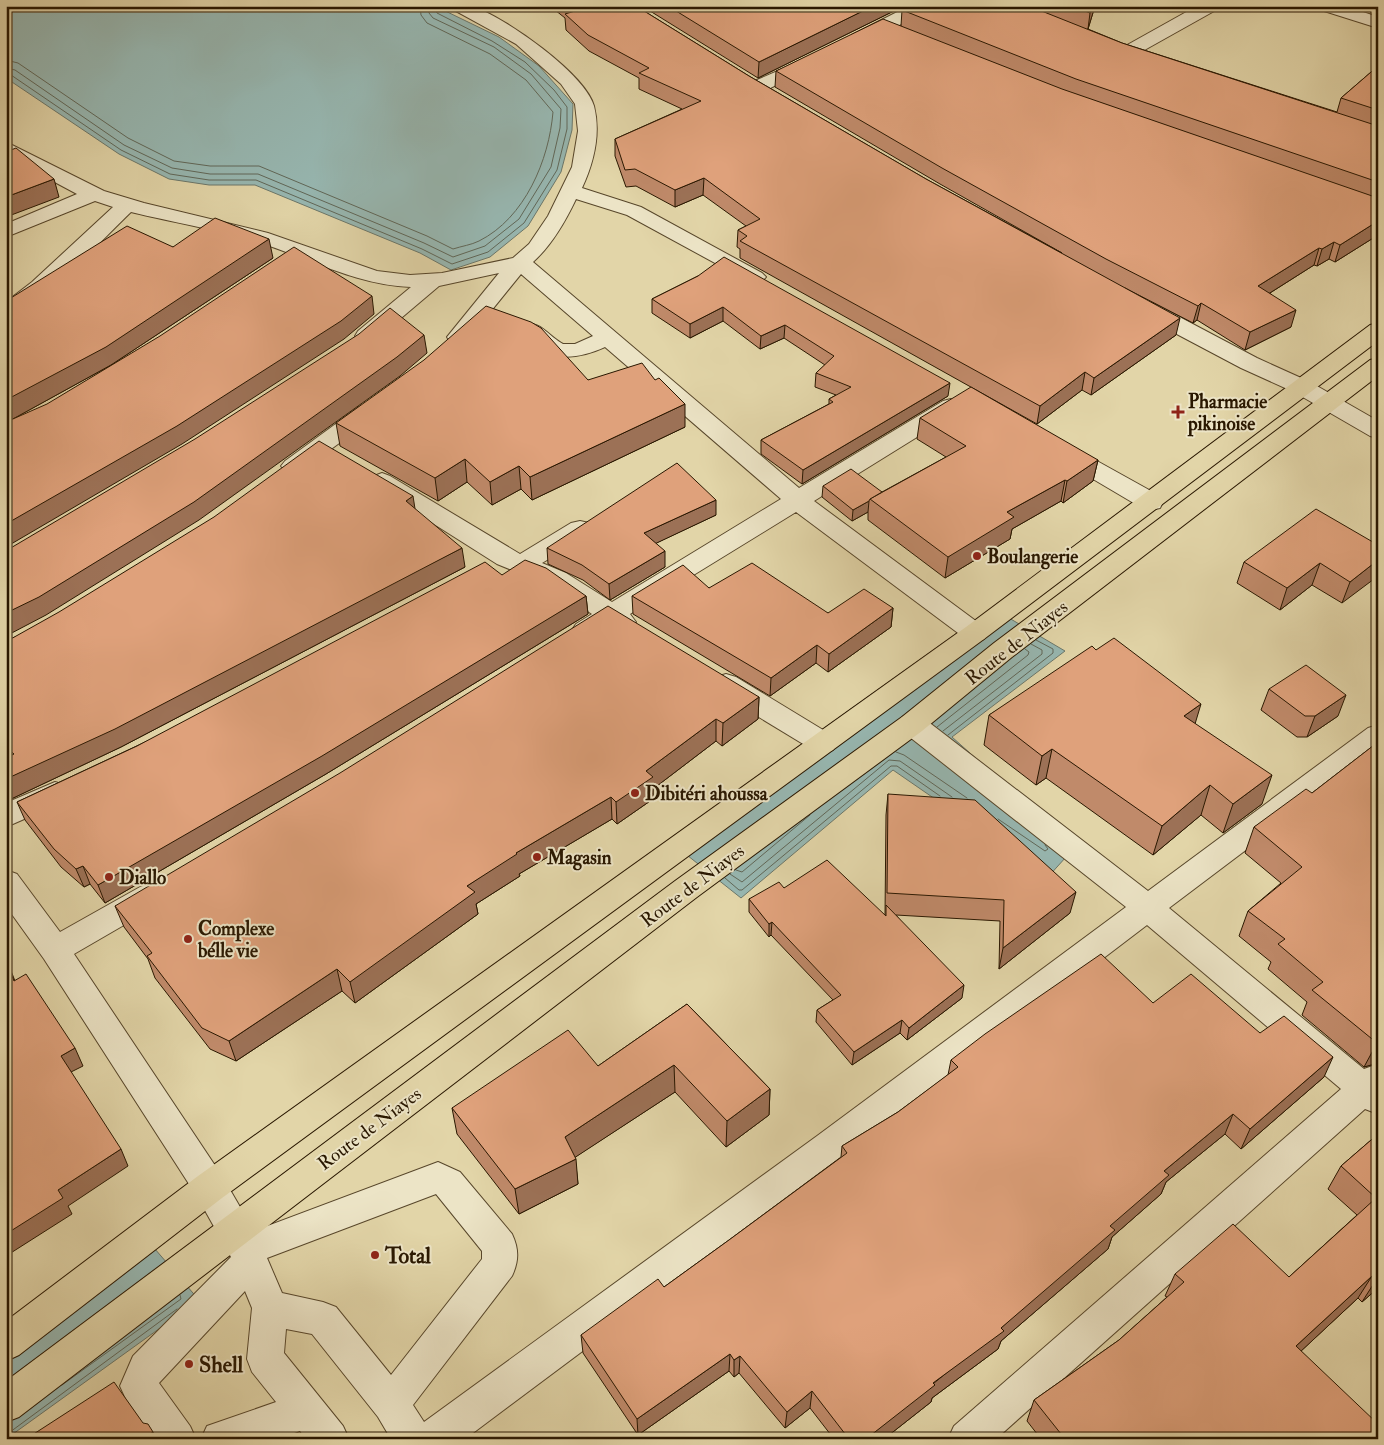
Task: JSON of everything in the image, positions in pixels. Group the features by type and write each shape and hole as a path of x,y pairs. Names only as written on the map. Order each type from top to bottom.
{"main road":[{"name":"Route de Niayes","path":"6,1343 210,1187 975,632 1151,502 1378,330"},
{"name":"Route de Niayes","path":"6,1404 244,1246 678,895 912,724 1003,650 1378,365"}],"street":[{"path":"469,10 498,6"},
{"path":"757,87 923,6"},
{"path":"1327,6 1378,23"},
{"path":"1126,53 1202,8"},
{"path":"444,353 483,309 520,262 536,248 558,216 572,191 582,167 588,132 584,104 568,80 522,40 469,10"},
{"path":"883,27 906,37"},
{"path":"1108,46 1145,59"},
{"path":"6,148 63,180 94,194 191,222 262,237 358,274 394,280 432,281 520,262"},
{"path":"572,191 634,211 771,286"},
{"path":"6,231 94,194"},
{"path":"6,313 40,287 127,205"},
{"path":"277,267 300,252"},
{"path":"520,262 797,500 975,632"},
{"path":"345,351 432,281"},
{"path":"1128,299 1249,363 1302,387 1378,431"},
{"path":"513,316 555,349 571,350 587,347 609,337"},
{"path":"561,645 968,396 951,386"},
{"path":"277,478 385,400"},
{"path":"1043,439 1151,502"},
{"path":"320,446 341,458"},
{"path":"364,471 514,561 557,579 573,588 609,614 643,634"},
{"path":"481,571 514,561 592,522"},
{"path":"710,674 823,743"},
{"path":"912,724 1148,908 1373,1089 967,1439"},
{"path":"433,1439 829,1147 1378,735"},
{"path":"6,816 73,784"},
{"path":"6,882 55,950 210,1187 244,1246 270,1308 266,1359 330,1439"},
{"path":"55,950 170,884"},
{"path":"177,1439 139,1386 146,1369 244,1246 438,1177 448,1183 500,1246 500,1264 391,1404"},
{"path":"270,1308 323,1319 391,1404 413,1439"},
{"path":"220,1439 307,1410"}],"water":[{"path":"6,6 435,6 499,37 539,66 573,104 572,130 561,172 528,226 490,257 451,270 420,253 255,185 209,185 169,179 119,154 6,78"},
{"path":"992,608 1065,651 952,737 1075,847 1048,877 893,770 741,898 668,840"},
{"path":"142,1234 199,1300 6,1439 6,1334"}],"building":[{"path":"569,6 636,6 749,76 926,179 1180,318 1094,378 1085,372 1040,406 740,241 747,236 738,230 760,219 704,178 675,190 635,169 625,170 615,139 701,101 639,73 649,68 588,35 565,14 575,11"},
{"path":"668,6 873,6 759,62"},
{"path":"910,6 1029,6 1122,43 1378,126 1378,182 1076,79 902,10"},
{"path":"1072,6 1092,6 1090,13"},
{"path":"883,19 1062,89 1378,198 1378,221 1340,245 1334,242 1322,249 1319,248 1258,286 1296,310 1250,332 1201,303 1198,306 1106,259 942,168 776,71"},
{"path":"1378,66 1378,110 1341,98"},
{"path":"16,148 54,179 6,197 6,152"},
{"path":"215,218 269,239 106,347 6,400 6,301 127,226 173,247"},
{"path":"294,247 372,296 341,321 177,426 6,524 6,422 47,404 160,336"},
{"path":"724,257 950,383 803,470 761,440 833,402 829,399 851,387 816,373 834,356 785,325 761,336 723,307 690,324 652,299 698,276"},
{"path":"486,306 531,322 541,328 588,380 642,363 655,380 659,378 685,404 530,477 519,466 490,482 465,459 435,478 336,423 424,360"},
{"path":"390,308 424,335 397,357 194,502 39,597 6,613 6,549 9,549 195,439 359,334"},
{"path":"971,387 1098,460 1067,481 1065,480 1007,512 1014,517 948,557 870,499 966,446 920,418"},
{"path":"319,441 413,496 406,501 462,548 115,729 6,779 6,758 14,754 6,747 6,640 59,612 214,517"},
{"path":"677,463 716,500 644,533 665,551 609,584 582,565 547,548"},
{"path":"851,469 882,492 853,510 823,486"},
{"path":"1316,509 1378,545 1378,560 1350,582 1320,563 1287,588 1244,562"},
{"path":"525,560 546,568 586,596 322,756 98,885 83,866 76,869 54,849 17,802 137,746 485,562 502,575"},
{"path":"752,563 828,613 864,589 893,608 829,654 817,645 771,678 632,596 683,565 709,588"},
{"path":"608,606 759,697 723,723 716,719 646,771 653,777 616,802 611,797 516,853 467,886 475,892 350,982 337,969 229,1041 202,1028 147,956 152,953 115,906 340,773"},
{"path":"1114,638 1201,704 1184,716 1272,775 1233,804 1210,785 1162,826 1052,749 1042,756 989,715 1092,646 1096,650"},
{"path":"1306,665 1346,695 1315,716 1305,716 1269,689"},
{"path":"1378,742 1377,1043 1312,990 1323,982 1278,944 1285,939 1248,911 1302,867 1254,827 1306,789 1312,793"},
{"path":"888,794 975,800 1076,892 1003,948 1004,900 887,893"},
{"path":"827,860 886,916 886,905 964,985 909,1028 902,1020 854,1052 817,1010 841,995 772,922 769,924 749,899 779,882 784,888"},
{"path":"1101,954 1153,1003 1191,974 1260,1033 1284,1016 1333,1057 1250,1129 1233,1114 1164,1171 1169,1175 1110,1226 1115,1230 1001,1328 1004,1331 933,1383 935,1385 866,1439 849,1439 812,1391 787,1412 740,1356 734,1360 730,1354 637,1419 581,1335 658,1279 664,1287 729,1240 847,1153 842,1146 898,1112 958,1067 951,1060 985,1034"},
{"path":"6,962 14,981 26,974 75,1048 61,1056 121,1149 58,1190 63,1198 6,1234"},
{"path":"687,1004 770,1089 727,1121 674,1065 565,1137 576,1159 515,1189 452,1108 568,1030 598,1066"},
{"path":"1378,1134 1378,1278 1376,1280 1372,1276 1296,1346 1378,1424 1378,1439 1065,1439 1034,1400 1119,1340 1184,1282 1175,1274 1233,1224 1289,1277 1376,1198 1341,1166"},
{"path":"114,1382 143,1423 148,1424 153,1432 143,1439 26,1439"}],"place":[{"name":"Pharmacie pikinoise","path":"1178,412"},
{"name":"Boulangerie","path":"977,556"},
{"name":"Dibitéri ahoussa","path":"635,793"},
{"name":"Magasin","path":"537,857"},
{"name":"Diallo","path":"109,877"},
{"name":"Complexe bélle vie","path":"188,939"},
{"name":"Total","path":"375,1255"},
{"name":"Shell","path":"189,1364"}]}
